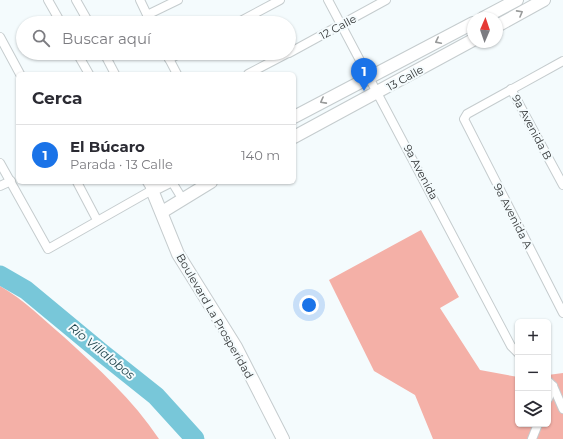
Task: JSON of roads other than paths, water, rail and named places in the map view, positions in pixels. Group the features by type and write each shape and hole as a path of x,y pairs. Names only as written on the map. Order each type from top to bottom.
{"main road":[{"path":"494,12 517,0"},
{"path":"503,23 544,0"},
{"name":"13 Calle","path":"296,116 467,26"},
{"name":"13 Calle","path":"296,136 378,93 467,43"},
{"path":"162,212 208,184"},
{"name":"Boulevard La Prosperidad","path":"150,186 178,254 236,347 283,439"}],"street":[{"path":"48,0 57,16"},
{"path":"76,0 85,16"},
{"path":"140,0 147,15 178,0"},
{"path":"250,16 280,0"},
{"name":"9a Avenida","path":"328,0 511,346 515,350"},
{"name":"12 Calle","path":"296,49 386,0"},
{"path":"0,37 19,72"},
{"path":"81,60 88,72"},
{"path":"108,60 115,72"},
{"path":"170,60 176,72"},
{"name":"12 Calle","path":"252,72 275,60"},
{"path":"512,89 563,61"},
{"name":"9a Avenida A","path":"512,89 466,114 464,117 464,122 563,313"},
{"name":"9a Avenida B","path":"512,89 563,185"},
{"path":"0,162 48,249 150,186"},
{"path":"0,186 11,181"},
{"path":"78,184 97,220"},
{"path":"173,184 183,200"},
{"path":"551,384 563,409"},
{"path":"532,439 537,427"}],"waterway":[{"name":"Río Villalobos","path":"0,275 26,290 156,396 195,439"}],"place":[{"name":"El Búcaro","path":"364,91"}]}
